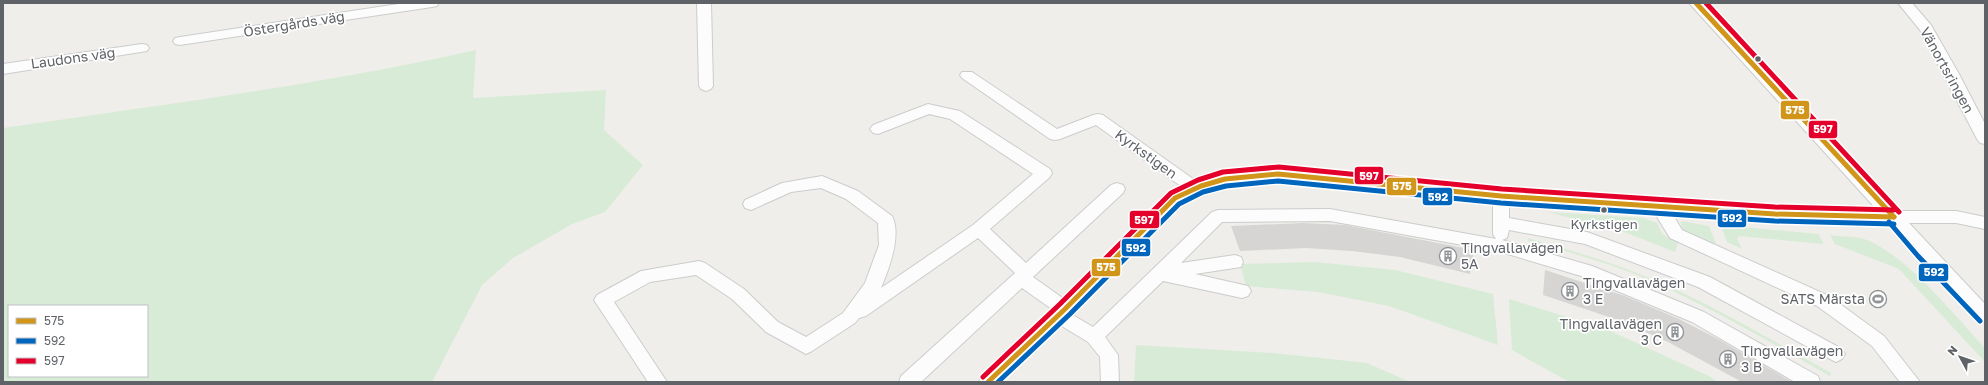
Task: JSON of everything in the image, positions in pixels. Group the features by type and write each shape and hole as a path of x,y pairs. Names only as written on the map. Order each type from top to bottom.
{"street":[{"name":"Östergårds väg","path":"180,41 432,3"},
{"path":"704,3 706,86"},
{"path":"1696,3 1894,217 1923,251 1985,316"},
{"name":"Vänortsringen","path":"1905,3 1926,28 1985,138"},
{"name":"Laudons väg","path":"3,69 142,48"},
{"name":"Kyrkstigen","path":"967,76 1055,135 1098,119 1194,188"},
{"path":"658,382 604,300 647,276 699,268 738,294 772,327 806,346 979,229 1044,173 955,114 928,109 878,129"},
{"path":"988,382 1062,312 1175,198 1194,188 1224,178 1246,175 1278,174 1501,196 1828,216 1956,217 1985,223"},
{"path":"751,204 788,187 822,182 852,195 886,220 887,246 873,286 849,318"},
{"path":"908,382 1117,189"},
{"path":"1501,196 1501,246"},
{"path":"1659,206 1676,234 1823,301 1878,341 1911,382"},
{"path":"1094,337 1218,216 1330,215 1501,246 1586,271 1698,317 1811,382"},
{"path":"1502,223 1587,238 1704,282 1836,354"},
{"path":"979,229 1023,276 1062,312 1094,337 1108,355 1110,382"},
{"path":"1159,273 1235,262"},
{"path":"1159,273 1242,291"}],"green space":[{"path":"476,50 473,98 606,90 604,130 643,165 605,212 572,224 513,258 482,285 432,382 3,382 3,128 240,94 358,74"},
{"path":"1548,212 1644,218 1657,223 1662,234 1678,243 1675,252 1627,233"},
{"path":"1681,221 1709,226 1716,244 1682,229"},
{"path":"1721,225 1818,234 1824,244 1739,236 1737,239 1742,249 1727,242"},
{"path":"1830,235 1867,240 1883,248 1898,259 1930,288 1985,348 1985,362 1899,269 1835,244"},
{"path":"1528,238 1619,266 1672,288 1764,335 1831,373 1830,376 1718,314 1649,280 1604,263 1528,241"},
{"path":"1315,262 1395,270 1493,294 1498,345 1389,306 1318,292 1246,286 1240,264"},
{"path":"1509,299 1606,329 1709,376 1718,382 1569,382 1512,350"},
{"path":"1136,345 1274,353 1367,363 1410,382 1134,382"}],"building":[{"path":"1303,223 1345,225 1474,250 1470,274 1400,257 1352,251 1306,248 1240,251 1231,226"},
{"path":"1545,270 1625,296 1679,319 1718,339 1792,382 1742,382 1668,342 1618,320 1543,295"}],"transit line":[{"name":"575","path":"1696,3 1894,217"},
{"name":"597","path":"1706,3 1899,212"},
{"name":"597","path":"983,377 1060,304 1171,193 1198,180 1223,172 1279,167 1502,189 1775,207 1894,210"},
{"name":"575","path":"988,382 1065,309 1175,198 1201,186 1225,179 1278,174 1501,196 1775,214 1894,217"},
{"name":"592","path":"998,382 1070,314 1179,204 1203,192 1226,186 1278,181 1501,203 1775,221 1894,224"},
{"name":"592","path":"1889,222 1918,256 1980,321"}],"place":[{"name":"Kyrkstigen","path":"1604,210"},
{"name":"Tingvallavägen 5A","path":"1448,256"},
{"name":"Tingvallavägen 3 E","path":"1570,291"},
{"name":"SATS Märsta","path":"1878,299"},
{"name":"Tingvallavägen 3 C","path":"1675,332"},
{"name":"Tingvallavägen 3 B","path":"1728,359"}]}
